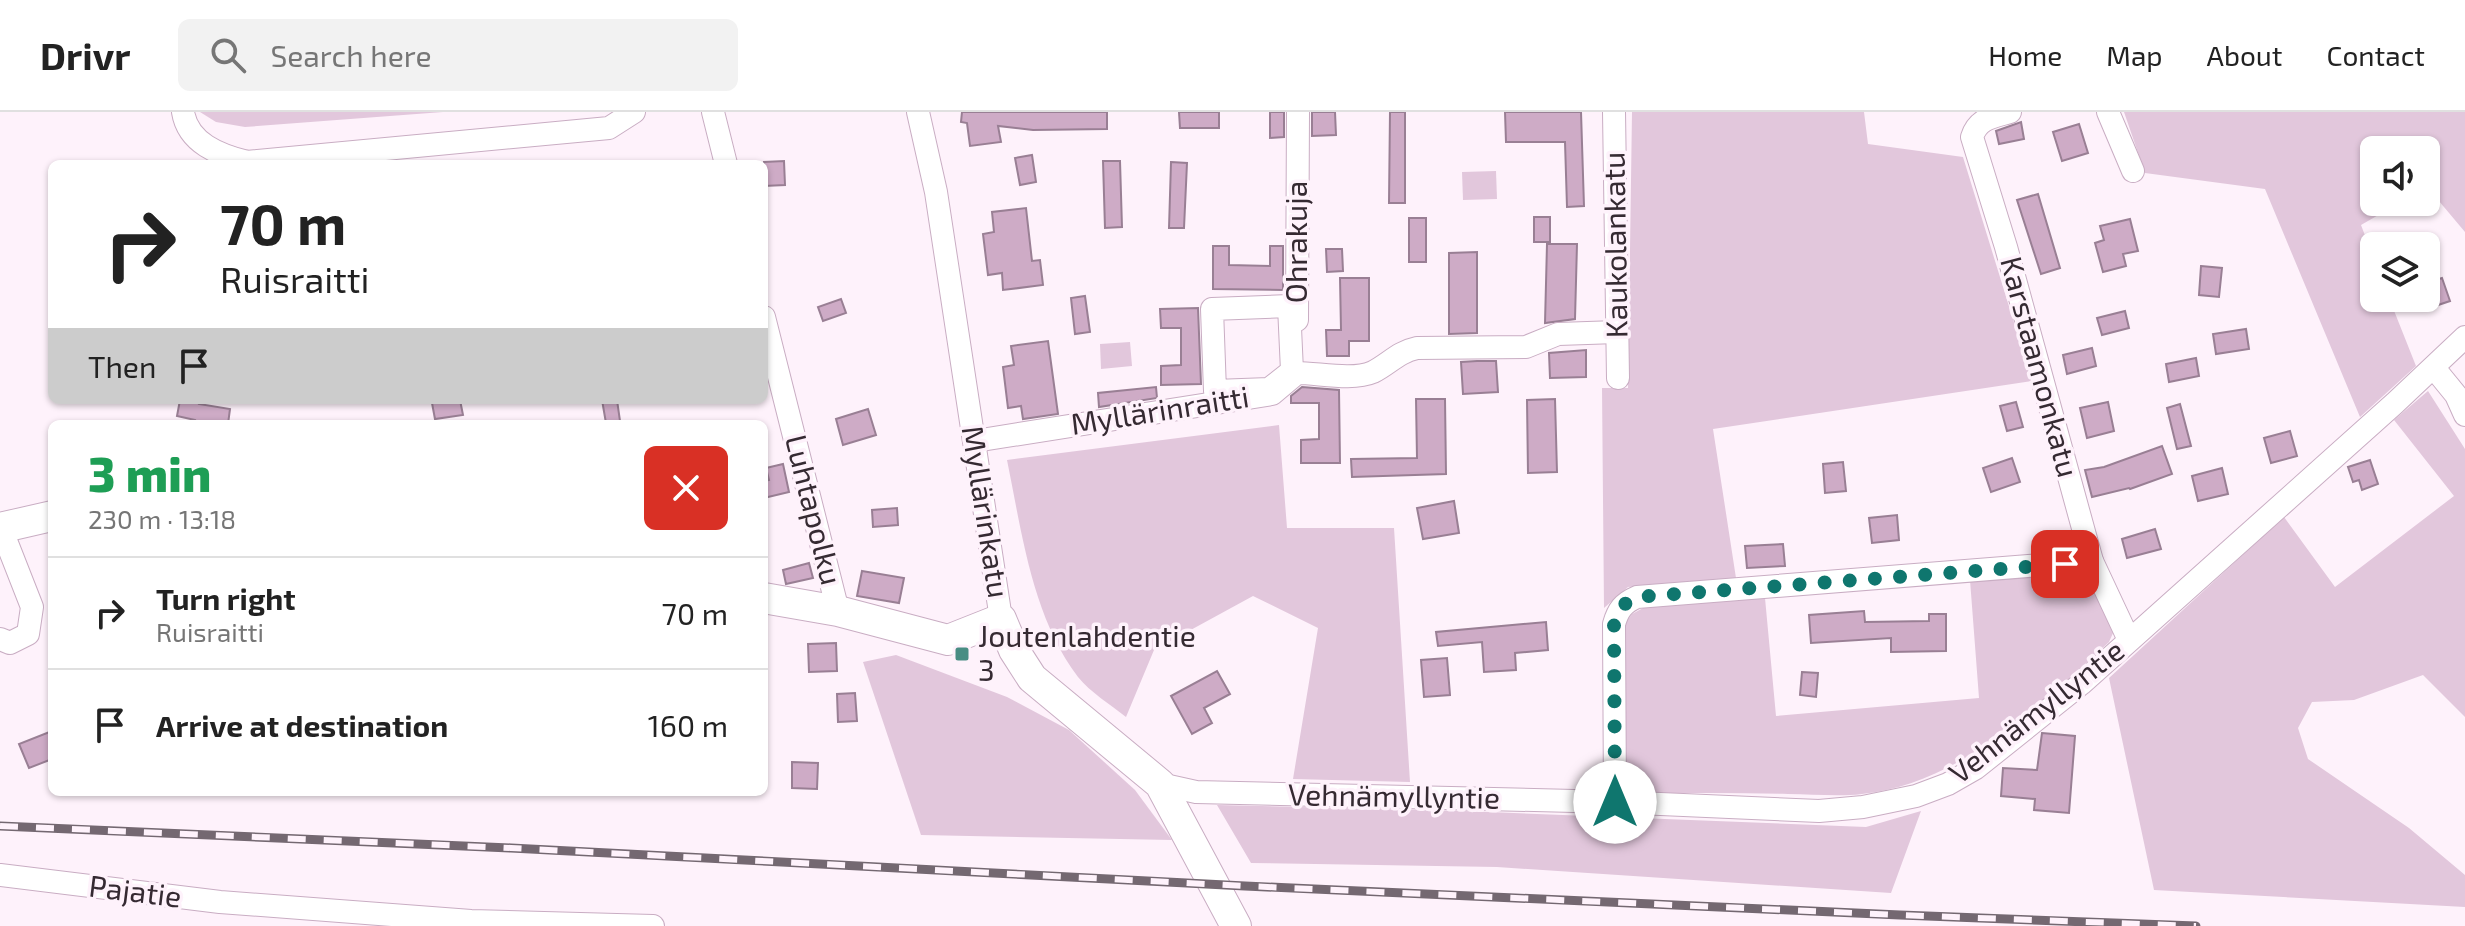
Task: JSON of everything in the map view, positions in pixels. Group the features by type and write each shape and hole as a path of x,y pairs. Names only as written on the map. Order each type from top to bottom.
{"street":[{"path":"183,112 192,134 222,156 239,160"},
{"path":"269,160 594,130 609,128 634,112"},
{"path":"713,112 725,160"},
{"name":"Myllärinkatu","path":"918,112 936,192 1001,619 1014,650 1032,678 1160,784 1236,926"},
{"name":"Ohrakuja","path":"1297,373 1298,112"},
{"name":"Kaukolankatu","path":"1614,112 1618,378"},
{"name":"Karstaamonkatu","path":"2010,112 1982,120 1975,127 1972,137 2006,247 2092,561 2129,640"},
{"path":"2108,112 2133,171"},
{"path":"1289,306 1292,371 1269,389 1215,391 1212,309 1289,306"},
{"path":"1297,373 1361,375 1380,368 1397,354 1417,348 1526,347 1558,334 1617,332"},
{"name":"Luhtapolku","path":"768,333 838,611"},
{"name":"Vehnämyllyntie","path":"1160,784 1196,792 1615,802 1819,811 1863,807 1916,796 1948,784 1976,768 2081,684 2465,337"},
{"path":"2434,368 2456,395 2465,415"},
{"name":"Myllärinraitti","path":"975,441 1272,394 1297,373"},
{"path":"0,639 10,643 28,634 32,607 2,542 48,518"},
{"path":"1615,802 1614,624 1618,611 1626,602 1637,597 2092,561"},
{"path":"768,599 838,611 948,640 1001,619"},
{"name":"Pajatie","path":"0,875 220,902 471,921 653,926"}],"shaded area":[{"path":"200,112 443,112 245,127 216,122"},
{"path":"1632,112 1864,112 1868,144 1963,157 2032,381 1713,429 1736,578 1628,587 1604,608 1602,388 1628,388"},
{"path":"2124,112 2465,112 2465,232 2440,202 2440,136 2360,136 2360,216 2377,216 2361,225 2364,232 2360,232 2360,312 2395,312 2416,366 2360,417 2265,189 2145,173"},
{"path":"1496,171 1497,199 1463,200 1462,172"},
{"path":"1130,342 1132,366 1101,369 1100,344"},
{"path":"2428,391 2465,449 2465,717 2423,675 2354,700 2312,702 2298,728 2308,759 2409,828 2465,875 2465,907 2154,890 2109,678 2284,517 2335,587 2454,496 2394,420"},
{"path":"1279,425 1287,528 1394,528 1410,782 1293,779 1318,628 1253,596 1154,650 1126,717 1078,677 1062,653 1039,601 1007,460"},
{"path":"2053,573 2089,584 2113,623 2109,642 2026,716 1965,758 1932,775 1898,787 1844,795 1640,793 1629,792 1622,783 1624,625 1632,614 1645,607 1765,598 1776,716 1979,698 1970,580"},
{"path":"896,655 1007,697 1069,730 1135,790 1172,840 921,835 863,662"},
{"path":"1217,805 1866,827 1921,811 1891,893 1497,867 1251,863"}],"building":[{"path":"962,112 1107,112 1107,129 1033,130 998,126 1001,142 970,146 967,123 961,122"},
{"path":"1179,112 1219,112 1219,128 1180,128"},
{"path":"1270,112 1284,112 1284,137 1270,138"},
{"path":"1312,112 1335,112 1336,135 1312,136"},
{"path":"1390,112 1405,112 1405,203 1389,203"},
{"path":"1505,112 1581,112 1584,206 1567,207 1565,142 1506,142"},
{"path":"2021,122 2024,139 1999,144 1996,131"},
{"path":"2079,124 2088,153 2062,161 2053,132"},
{"path":"1032,155 1036,182 1020,185 1015,158"},
{"path":"784,161 785,185 768,186 768,162"},
{"path":"1103,161 1120,161 1122,227 1105,228"},
{"path":"1171,162 1187,163 1184,228 1169,228"},
{"path":"2038,194 2060,268 2041,274 2017,200"},
{"path":"1026,208 1032,261 1040,260 1043,285 1003,290 1002,273 988,275 983,234 994,232 992,212"},
{"path":"1534,217 1550,217 1550,242 1534,242"},
{"path":"1409,218 1426,218 1426,262 1409,262"},
{"path":"2130,219 2138,251 2123,254 2126,266 2103,272 2095,243 2104,240 2100,226"},
{"path":"1547,244 1577,244 1575,319 1545,323"},
{"path":"1213,246 1229,246 1229,265 1270,266 1270,246 1283,246 1283,290 1213,289"},
{"path":"1326,249 1342,249 1343,271 1327,272"},
{"path":"1477,252 1477,333 1449,334 1449,253"},
{"path":"2201,266 2222,268 2219,297 2199,295"},
{"path":"1340,278 1369,278 1369,341 1349,341 1349,356 1327,356 1326,330 1341,330"},
{"path":"2440,279 2450,301 2440,304"},
{"path":"1085,296 1090,332 1075,334 1071,298"},
{"path":"841,299 846,313 823,321 818,307"},
{"path":"1198,308 1201,384 1161,385 1161,366 1181,365 1181,328 1161,328 1160,309"},
{"path":"2125,311 2129,328 2102,335 2097,318"},
{"path":"2246,329 2249,349 2216,354 2213,334"},
{"path":"1048,341 1058,414 1023,419 1021,406 1008,408 1003,367 1014,365 1011,346"},
{"path":"2092,348 2096,366 2067,374 2063,355"},
{"path":"1586,350 1586,377 1550,378 1549,353"},
{"path":"2196,358 2199,376 2169,382 2166,364"},
{"path":"1496,361 1498,392 1463,394 1461,362"},
{"path":"1156,387 1157,398 1099,407 1098,393"},
{"path":"1302,387 1339,390 1340,463 1301,463 1301,440 1319,439 1319,403 1291,403 1291,396"},
{"path":"1416,399 1445,399 1446,474 1352,477 1351,459 1417,458"},
{"path":"1555,399 1557,472 1528,473 1527,400"},
{"path":"2016,402 2023,427 2007,431 2000,406"},
{"path":"2108,402 2114,431 2087,438 2080,408"},
{"path":"179,404 230,409 229,420 195,420 177,416"},
{"path":"432,404 461,404 463,415 435,419"},
{"path":"603,404 618,404 620,420 605,420"},
{"path":"2180,404 2191,446 2177,449 2167,408"},
{"path":"868,409 876,435 843,445 836,419"},
{"path":"2290,431 2297,456 2271,463 2264,438"},
{"path":"2162,446 2172,474 2130,489 2092,497 2085,470 2104,467"},
{"path":"2012,458 2020,482 1991,492 1983,468"},
{"path":"2370,460 2378,484 2362,490 2359,480 2353,482 2348,467"},
{"path":"1843,462 1846,491 1825,493 1823,464"},
{"path":"783,464 789,492 768,497 768,468"},
{"path":"2222,468 2228,494 2198,501 2192,476"},
{"path":"1454,501 1459,533 1423,539 1417,508"},
{"path":"897,508 898,525 873,527 872,510"},
{"path":"1897,515 1899,540 1872,543 1869,518"},
{"path":"2155,529 2161,549 2127,558 2122,539"},
{"path":"1783,544 1785,566 1747,568 1745,546"},
{"path":"809,563 813,578 786,584 783,570"},
{"path":"862,571 904,578 899,603 857,596"},
{"path":"1864,611 1865,622 1929,621 1929,614 1946,614 1946,651 1891,652 1891,638 1811,643 1809,615"},
{"path":"1546,622 1548,650 1515,653 1516,670 1484,672 1482,642 1438,646 1436,632"},
{"path":"836,643 837,671 809,672 808,644"},
{"path":"1447,658 1450,695 1424,697 1421,660"},
{"path":"1217,671 1230,694 1204,708 1212,723 1192,734 1171,696"},
{"path":"1802,672 1818,673 1816,697 1800,695"},
{"path":"855,693 857,721 838,722 837,694"},
{"path":"48,733 48,761 29,768 19,744"},
{"path":"2042,733 2075,736 2069,813 2034,810 2035,799 2001,796 2003,768 2037,770"},
{"path":"792,762 818,763 817,789 792,788"}],"railway":[{"path":"0,826 511,848 1245,886 2196,926"}],"place":[{"name":"Joutenlahdentie 3","path":"962,654"}],"route":[{"path":"1615,802 1614,624 1618,611 1626,602 1637,597 2065,564"}]}
